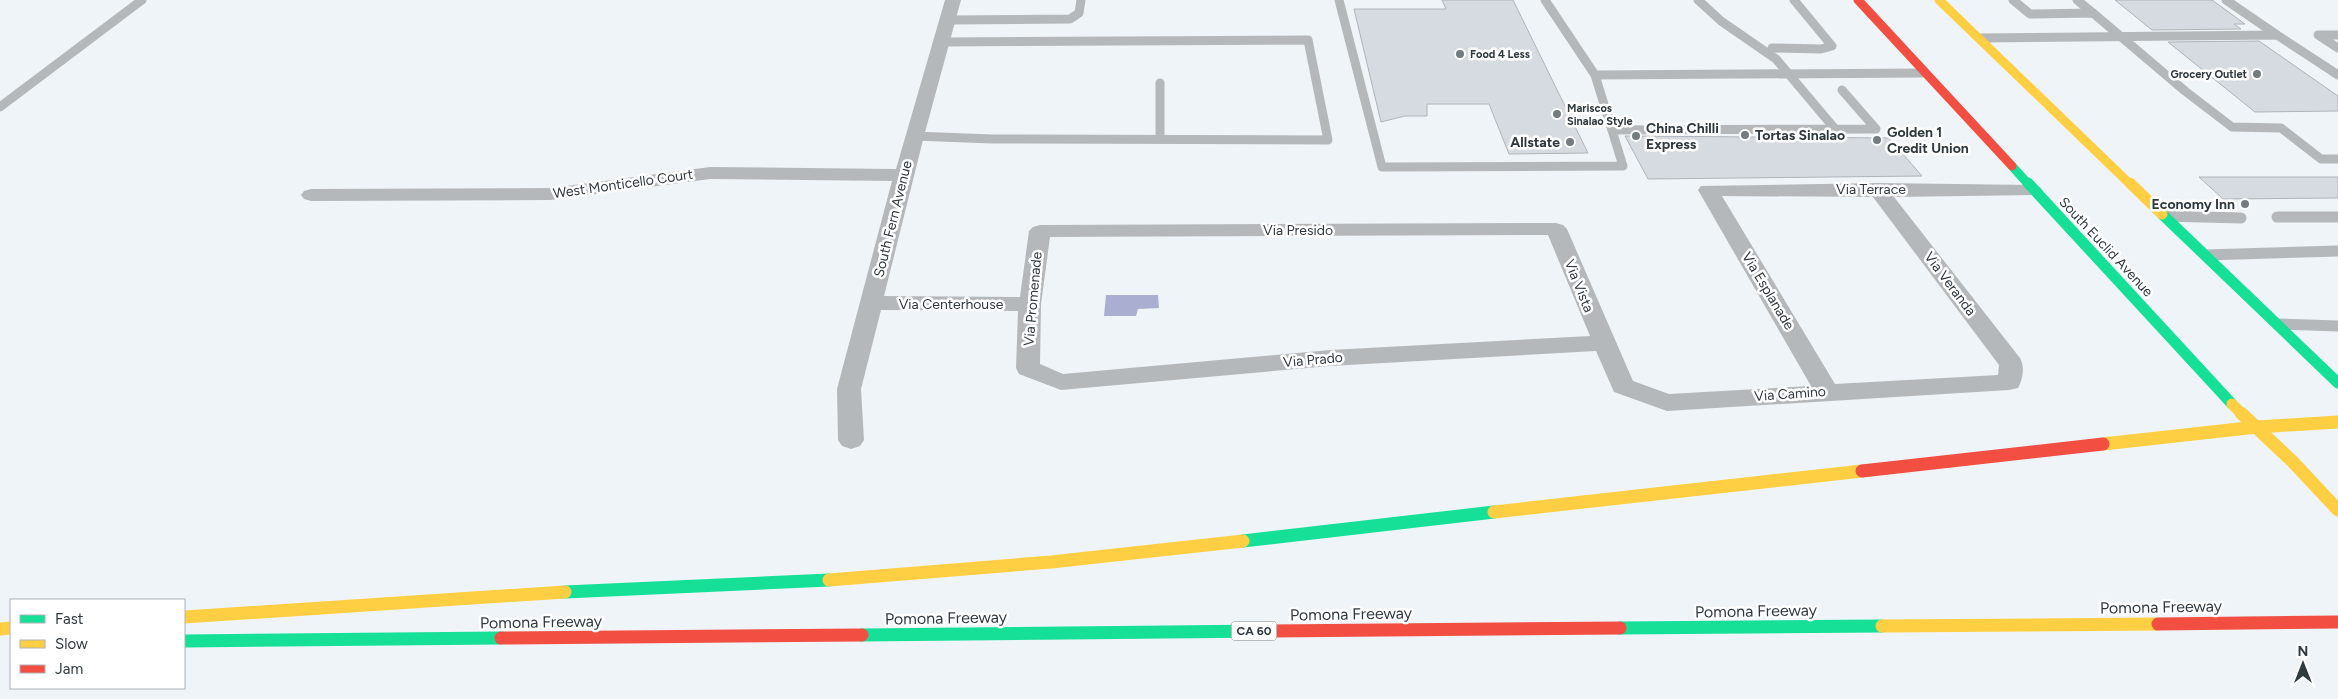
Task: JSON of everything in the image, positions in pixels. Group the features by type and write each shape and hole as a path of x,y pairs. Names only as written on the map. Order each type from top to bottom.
{"main road":[{"name":"South Euclid Avenue","path":"1858,0 1923,73 2230,402 2338,510"},
{"path":"1935,0 1953,13"},
{"path":"1939,0 2338,383"},
{"path":"185,617 582,591 818,581 1050,562 2257,427 2338,422"},
{"name":"Pomona Freeway","path":"185,641 2338,622"}],"street":[{"name":"South Fern Avenue","path":"850,440 849,389 914,136 951,10"},
{"name":"West Monticello Court","path":"311,195 552,194 592,190 671,176 710,173 905,175"},
{"name":"Via Terrace","path":"1708,190 1878,189 2033,191"},
{"name":"Via Veranda","path":"1878,189 2011,364 2009,382"},
{"name":"Via Esplanade","path":"1708,190 1827,392"},
{"name":"Via Presido","path":"1040,230 1556,229"},
{"name":"Via Vista","path":"1556,229 1602,343"},
{"name":"Via Promenade","path":"1028,368 1030,304 1040,230"},
{"name":"Via Centerhouse","path":"872,304 1030,304"},
{"name":"Via Camino","path":"1602,343 1622,386 1666,403 2009,382"},
{"name":"Via Prado","path":"1028,368 1061,382 1330,358 1602,343"}],"lane":[{"path":"0,107 142,0"},
{"path":"951,10 1070,19 1079,13 1081,0"},
{"path":"1339,0 1382,167 1623,166 1595,75 1545,0"},
{"path":"1698,0 1706,11 1766,52 1789,73 1835,130"},
{"path":"1772,48 1821,49 1832,46 1794,0"},
{"path":"2013,0 2030,14 2093,14"},
{"path":"2077,0 2185,91 2232,127 2281,128 2322,159 2338,159"},
{"path":"2226,0 2338,75"},
{"path":"1979,38 2277,35"},
{"path":"2338,35 2318,35 2338,48"},
{"path":"914,136 992,139 1328,140 1308,40 942,42"},
{"path":"1595,75 1923,73"},
{"path":"1160,83 1160,139"},
{"path":"1612,130 1876,129 1842,90"},
{"path":"2164,216 2241,218"},
{"path":"2277,217 2338,217"},
{"path":"2205,255 2338,251"},
{"path":"2276,324 2338,326"}],"water":[{"path":"1106,295 1158,295 1159,308 1138,309 1136,316 1104,316"}],"building":[{"name":"Food 4 Less","path":"1442,0 1513,0 1588,153 1509,154 1489,104 1427,104 1427,116 1405,116 1381,122 1354,9 1446,9"},
{"path":"2115,0 2212,0 2245,24 2234,24 2241,29 2152,30"},
{"name":"Grocery Outlet","path":"2259,41 2338,96 2338,111 2255,112 2168,42"},
{"path":"1625,136 1889,138 1922,176 1648,179"},
{"name":"Economy Inn","path":"2199,177 2338,177 2338,198 2223,199"}],"traffic: fast":[{"path":"2012,166 2232,404"},
{"path":"2162,214 2338,383"},
{"path":"1243,541 1494,512"},
{"path":"565,592 829,580"},
{"path":"1620,628 1882,626"},
{"path":"862,635 1268,631"},
{"path":"185,641 501,638"}],"traffic: slow":[{"path":"1939,0 2162,214"},
{"path":"2232,404 2293,462 2338,510"},
{"path":"2103,444 2257,427 2338,422"},
{"path":"1494,512 1862,471"},
{"path":"829,580 1051,562 1243,541"},
{"path":"185,617 565,592"},
{"path":"1882,626 2158,624"},
{"path":"0,629 10,628"}],"traffic: jam":[{"path":"1858,0 2012,166"},
{"path":"1862,471 2103,444"},
{"path":"2158,624 2338,622"},
{"path":"1268,631 1620,628"},
{"path":"501,638 862,635"}],"place":[{"name":"Food 4 Less","path":"1460,54"},
{"name":"Grocery Outlet","path":"2257,74"},
{"name":"Mariscos Sinalao Style","path":"1557,114"},
{"name":"Tortas Sinalao","path":"1745,135"},
{"name":"China Chilli Express","path":"1636,136"},
{"name":"Golden 1 Credit Union","path":"1877,140"},
{"name":"Allstate","path":"1570,142"},
{"name":"Economy Inn","path":"2245,204"}]}
